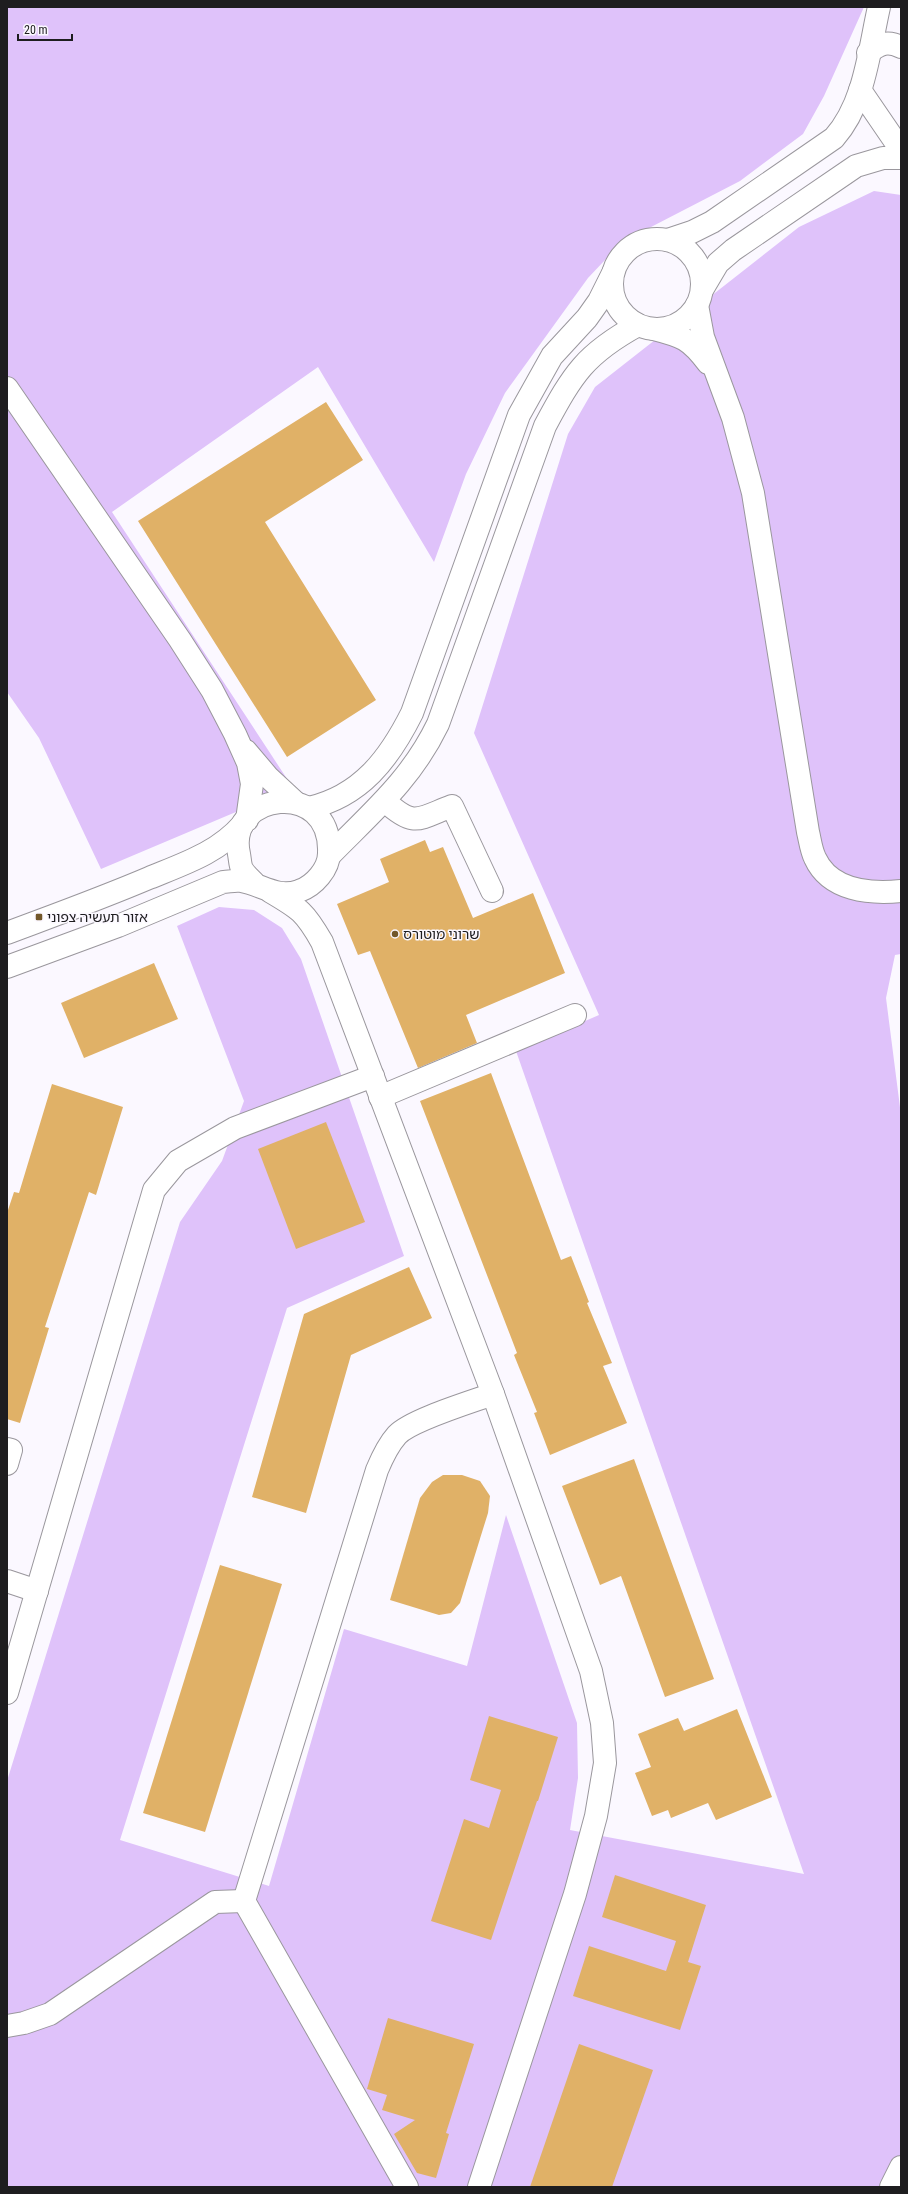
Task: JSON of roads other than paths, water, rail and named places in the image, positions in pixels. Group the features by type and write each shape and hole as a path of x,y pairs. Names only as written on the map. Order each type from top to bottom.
{"street":[{"path":"668,240 692,232 712,222 834,138 843,128 854,109 860,90 879,7"},
{"path":"868,53 880,43 893,43 901,46"},
{"path":"860,90 901,150"},
{"path":"7,388 180,640 212,690 241,746 248,763 252,784 245,822 237,846 242,869 263,889 286,894 298,892 310,886 327,863 407,776 425,750 438,724 545,426 575,373 593,354 614,338 646,327 669,328 687,318 700,298 718,263 733,250 856,166 883,158 901,158"},
{"path":"7,933 106,896 208,854 230,839 254,811 269,803 278,801 302,805 327,804 349,794 364,781 401,735 412,713 519,415 552,356 587,318 599,301 620,258 638,243 653,238 668,240 683,246 694,257 701,271 700,298 703,337 714,372 733,418 753,493 808,832 815,858 826,876 845,886 866,892 901,891"},
{"path":"613,273 612,289 616,304 625,316 646,327 682,336 699,350 714,372"},
{"path":"241,746 268,777 302,805 315,812 327,830 330,839 327,863 318,889 316,904 322,942"},
{"path":"385,800 401,815 415,820 452,806 492,891"},
{"path":"7,967 118,926 222,882 239,880 263,889 298,908 310,922 322,942 493,1394 590,1671 602,1724 605,1763 596,1816 575,1894 479,2187"},
{"path":"380,1097 575,1015"},
{"path":"7,1692 154,1190 178,1161 235,1128 373,1076"},
{"path":"407,2187 244,1901 374,1477 385,1451 397,1435 410,1425 493,1394"},
{"path":"7,1449 11,1450 7,1464"},
{"path":"7,1581 37,1591"},
{"path":"7,2026 24,2023 50,2014 215,1902 244,1901"},
{"path":"891,2187 901,2167"}],"place":[{"name":"אזור תעשיה צפוני","path":"39,917"},
{"name":"שרוני מוטורס","path":"395,934"}]}
